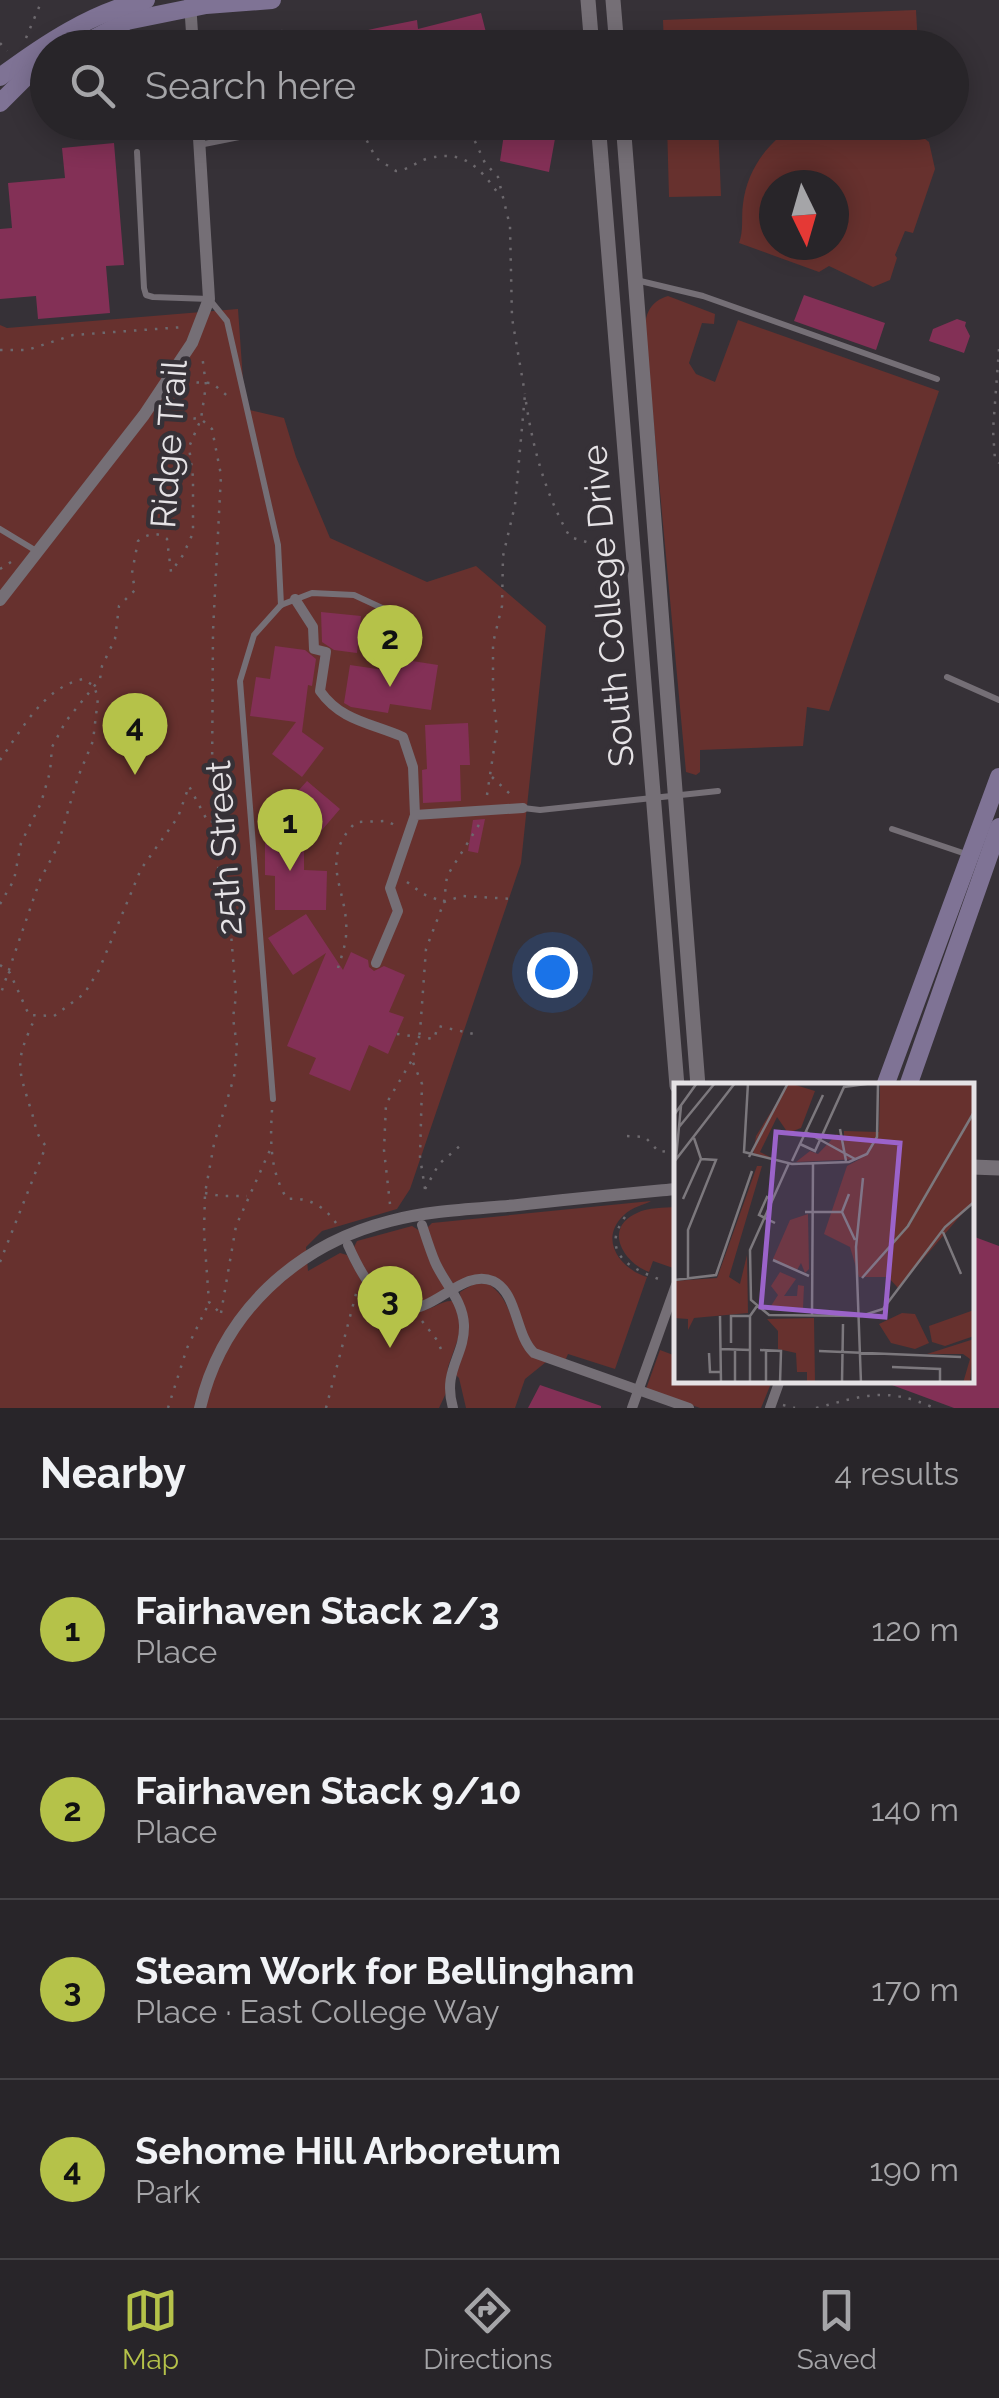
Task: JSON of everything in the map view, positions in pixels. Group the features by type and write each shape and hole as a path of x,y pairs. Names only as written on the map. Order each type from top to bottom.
{"main road":[{"path":"73,30 112,10 146,0"},
{"path":"110,30 127,21 190,4 272,0"},
{"path":"0,77 30,56"},
{"path":"0,103 30,75"},
{"path":"909,1083 985,862 999,777"},
{"path":"886,1083 999,827"}],"street":[{"path":"588,0 590,30"},
{"path":"614,0 616,30"},
{"path":"190,4 192,30"},
{"path":"0,600 144,416 192,344 209,298 199,140"},
{"name":"South College Drive","path":"599,140 677,1083"},
{"name":"South College Drive","path":"624,140 698,1083"},
{"path":"296,599 312,628 314,650 326,652 320,691 332,708 354,721 404,737 413,767 415,815 390,888 398,911 376,963"},
{"path":"415,815 523,808"},
{"path":"974,1167 999,1168"},
{"path":"200,1408 206,1384 229,1334 260,1296 298,1261 343,1236 394,1220 418,1220 441,1212 674,1189"},
{"path":"418,1220 435,1263 461,1307 464,1331 450,1372 453,1408"},
{"path":"348,1246 360,1274 391,1305 430,1305 473,1280 495,1282 506,1294 523,1340 534,1353 688,1408"},
{"path":"632,1408 674,1291"}],"lane":[{"path":"199,145 224,140"},
{"path":"137,152 146,295 209,298 227,321 278,546 282,606"},
{"path":"636,280 703,296 938,378"},
{"path":"0,543 4,531 38,553"},
{"name":"25th Street","path":"273,1099 240,681 254,635 282,606 312,592 354,595 395,614 414,642"},
{"path":"947,677 999,700"},
{"path":"523,808 540,810 718,791"},
{"path":"892,830 985,862"}],"path":[{"path":"19,63 22,46 42,0"},
{"path":"367,140 376,158 396,172 409,170 424,160 455,156 476,164 501,197"},
{"path":"474,140 485,163 498,177 510,226 512,318 530,430 555,512 570,537 592,544"},
{"path":"0,350 28,350 73,335 198,326"},
{"name":"Ridge Trail","path":"0,904 14,880 25,833 41,802 52,747 66,721 100,678 115,639 119,606 135,590 132,573 138,541 155,534 167,540 171,572 193,533 189,447 201,419 206,381 198,326"},
{"path":"999,349 993,430 994,460 999,463"},
{"path":"170,377 212,383 250,415"},
{"path":"487,793 498,729 493,697 493,643 502,606 502,556 514,505 525,394"},
{"path":"144,416 186,415 201,419 212,429 220,475 211,698 212,779 218,824 218,882 230,921 236,996 233,1018 238,1046 205,1192 210,1302 187,1348 168,1408"},
{"path":"0,760 36,708 63,683 83,679 94,686 98,698 93,741 0,996"},
{"path":"491,776 523,808"},
{"path":"0,965 10,973 23,1007 36,1017 54,1016 84,994 107,956 114,929 140,869 178,817 189,786 208,822 218,824 252,817"},
{"path":"338,968 346,937 343,898 335,875 340,838 356,822 386,822 409,833"},
{"path":"394,1220 384,1150 386,1104 412,1060 418,1038 426,948 444,902 446,876 480,827"},
{"path":"394,878 444,902 462,896 514,899"},
{"path":"0,1262 46,1146 36,1136 32,1112 21,1086 20,1051 36,1017"},
{"path":"396,1034 434,1039 438,1026 474,1034"},
{"path":"412,1060 422,1084 420,1157 424,1189 439,1164 461,1145"},
{"path":"222,1315 236,1226 270,1150 273,1099"},
{"path":"627,1136 646,1137 659,1152 668,1151"},
{"path":"270,1150 287,1199 297,1198 324,1207 339,1227"},
{"path":"205,1192 248,1196"},
{"path":"625,1218 616,1238 625,1262 638,1272 674,1284"},
{"path":"326,1408 360,1274"},
{"path":"210,1302 222,1315 229,1334"},
{"path":"412,1308 437,1340 450,1372"},
{"path":"816,1408 874,1393 905,1397 934,1408"}],"shaded area":[{"path":"916,10 917,30 663,30 663,20"},
{"path":"667,140 719,140 721,196 669,197"},
{"path":"777,140 929,142 935,169 913,233 905,231 895,255 890,280 873,287 829,266 819,272 786,260 849,260 849,170 759,170 759,250 739,243 745,191 761,157"},
{"path":"668,296 715,314 714,324 702,323 689,363 696,374 715,382 738,320 939,391 829,711 807,707 803,746 700,750 700,772 696,775 686,772 645,330 650,308"},
{"path":"238,309 245,409 284,418 330,538 427,582 476,566 546,626 521,863 410,1189 397,1209 322,1231 306,1247 308,1271 340,1253 347,1255 368,1289 386,1306 410,1312 453,1301 459,1316 459,1336 439,1408 0,1408 0,325 7,328"},
{"path":"651,1201 627,1212 613,1234 621,1260 647,1277 615,1369 568,1354 565,1361 533,1348 495,1277 479,1275 454,1285 439,1262 427,1228 432,1223"},
{"path":"674,1207 674,1268 653,1261 649,1272 631,1261 619,1236 627,1219 656,1208"},
{"path":"412,1226 420,1231 446,1287 431,1298 404,1304 379,1292 353,1249 357,1241"},
{"path":"487,1283 505,1302 525,1346 546,1362 525,1379 515,1408 466,1408 459,1378 454,1373 463,1350 460,1292 474,1284"},
{"path":"660,1350 674,1355 674,1383 771,1383 761,1408 700,1408 646,1389"}],"building":[{"path":"481,13 485,30 368,30 417,20 418,29"},
{"path":"503,140 555,140 549,172 500,161"},
{"path":"114,143 124,265 106,266 110,313 38,319 36,296 0,299 0,229 12,228 8,183 65,178 62,148"},
{"path":"804,295 885,323 876,350 794,321"},
{"path":"957,319 966,322 970,336 964,353 929,341 933,329"},
{"path":"321,612 361,616 357,653 334,650 322,642"},
{"path":"275,646 305,650 316,659 302,732 324,748 302,777 272,754 296,722 250,716 256,677 270,679"},
{"path":"393,658 438,665 431,710 390,704 388,713 344,703 350,665 391,671"},
{"path":"468,723 470,765 460,765 461,801 423,803 422,770 427,769 425,725"},
{"path":"307,781 340,809 304,851 304,870 327,871 326,910 275,910 275,876 265,875 265,831 306,832 281,810"},
{"path":"485,819 478,853 468,851 473,820"},
{"path":"306,914 343,970 351,952 368,960 374,971 384,966 405,975 389,1012 404,1017 388,1054 369,1045 350,1091 309,1074 316,1058 287,1046 326,953 293,975 268,938"},
{"path":"974,1237 999,1246 999,1408 954,1408 887,1383 974,1383"},
{"path":"540,1385 601,1406 601,1408 528,1408"}],"place":[{"name":"Fairhaven Stack 9/10","path":"390,687"},
{"name":"Sehome Hill Arboretum","path":"135,775"},
{"name":"Fairhaven Stack 2/3","path":"290,871"},
{"name":"Steam Work for Bellingham","path":"390,1348"}]}
